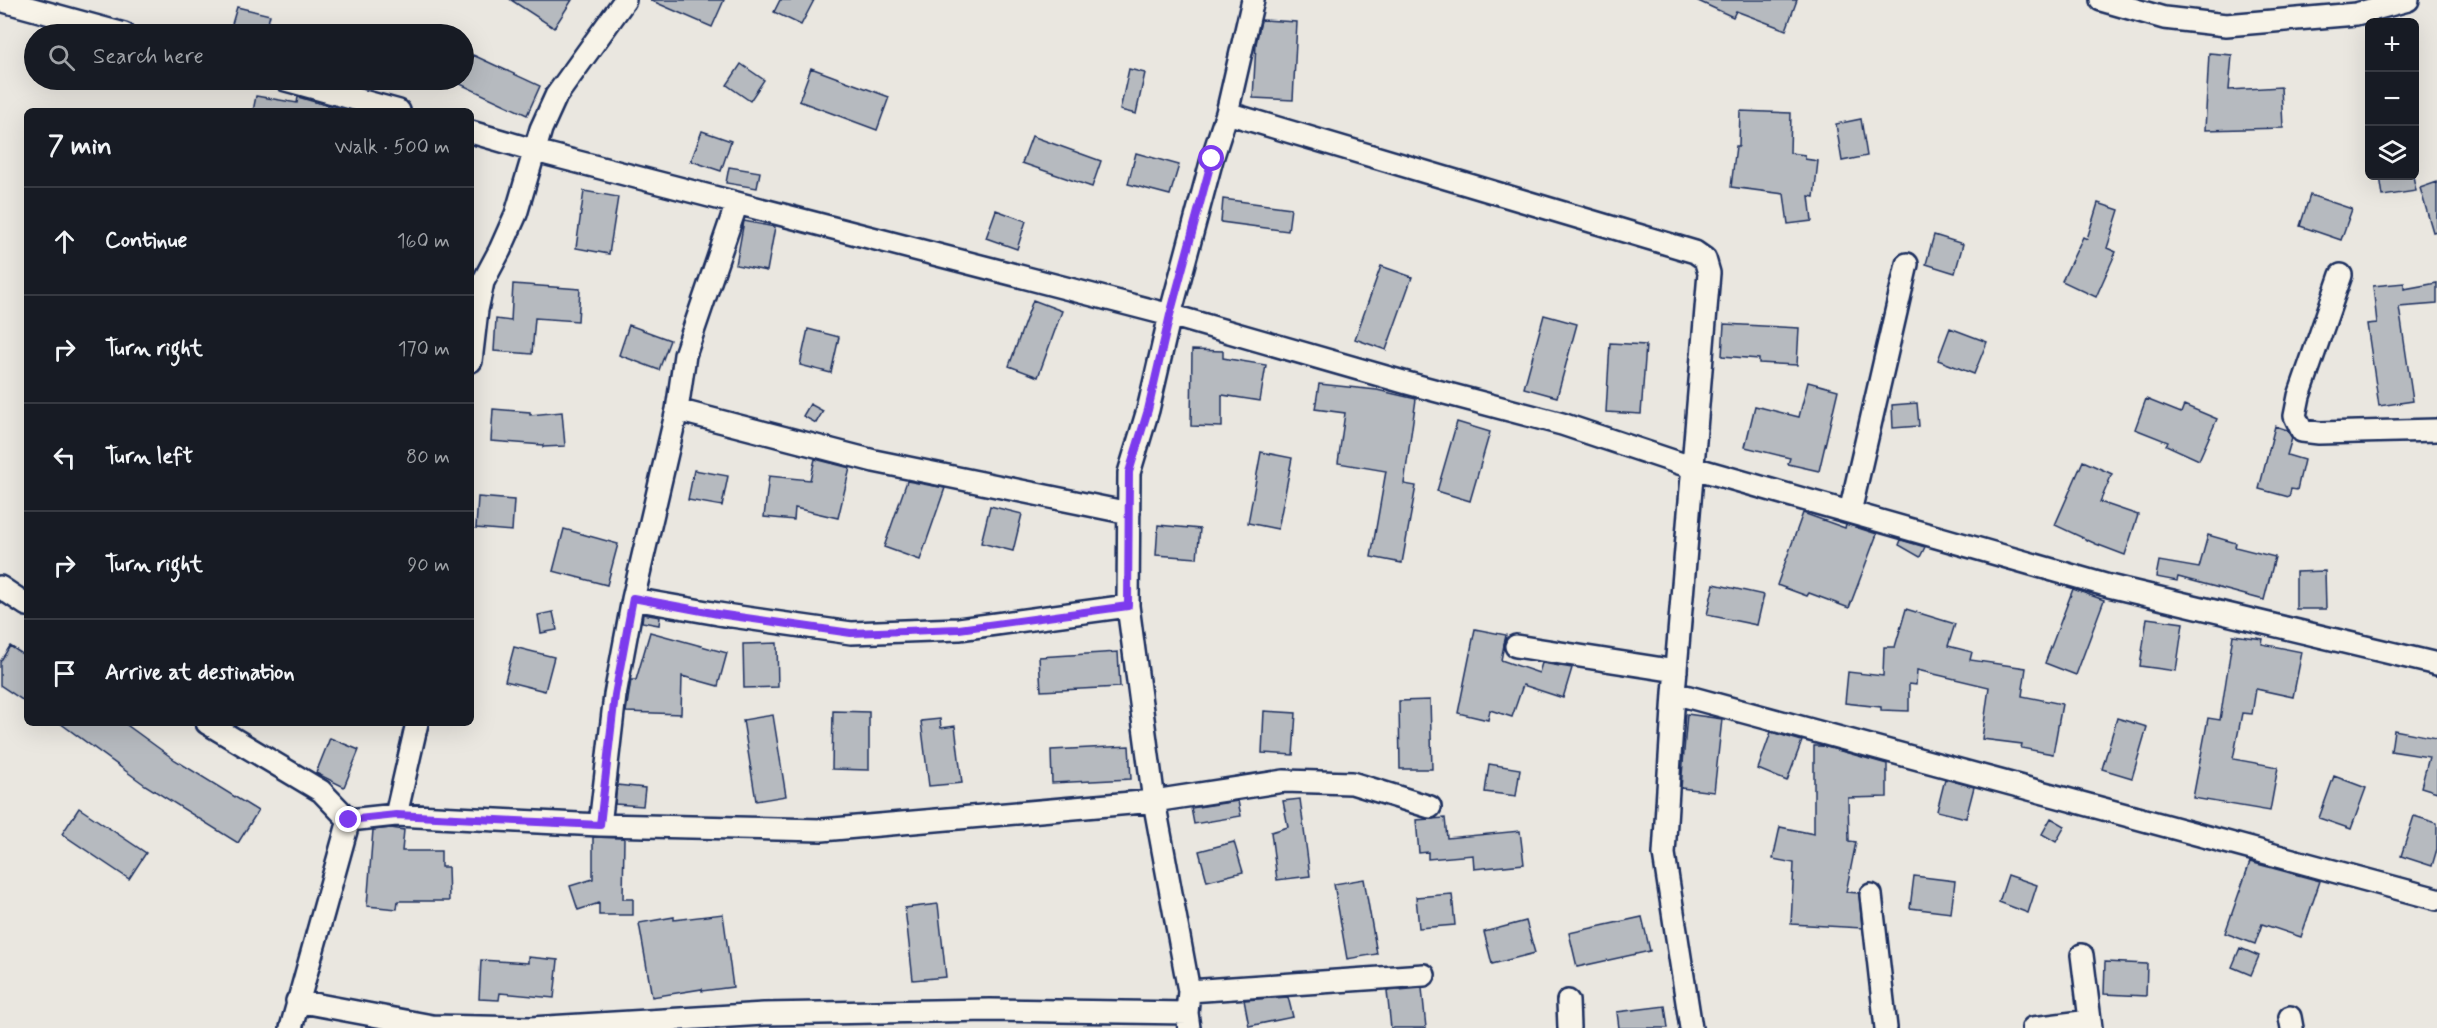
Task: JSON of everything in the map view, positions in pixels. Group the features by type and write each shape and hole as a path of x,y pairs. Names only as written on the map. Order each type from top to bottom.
{"street":[{"path":"0,0 88,24"},
{"path":"474,336 483,282 516,214 541,129 556,96 625,0"},
{"path":"297,1001 432,1026 531,1028 764,1014 990,1010 1188,1021 1189,991 1154,801 1128,606 1129,472 1148,410 1170,315 1212,159 1227,113 1253,0"},
{"path":"2101,0 2164,9 2226,25 2356,14 2408,0"},
{"path":"312,90 348,104 377,108"},
{"path":"1227,113 1699,254 1705,259 1709,273 1674,693 1664,854 1691,1028"},
{"path":"474,133 1170,315 1407,383 1562,424 1694,468 2109,586 2437,664"},
{"path":"600,825 615,695 633,598 677,410 685,355 737,203"},
{"path":"1851,512 1907,264"},
{"path":"2342,275 2299,396 2295,416 2302,431 2319,433 2437,430"},
{"path":"677,410 874,461 1129,513"},
{"path":"0,587 24,603"},
{"path":"633,598 802,629"},
{"path":"718,614 851,633 959,629 1128,606"},
{"path":"1516,646 1676,671"},
{"path":"1674,693 2437,899"},
{"path":"212,726 321,791 349,820"},
{"path":"396,815 416,726"},
{"path":"349,820 396,815 600,825 822,830 1154,801 1284,781 1352,783 1430,807"},
{"path":"291,1028 349,820"},
{"path":"1871,895 1886,1028"},
{"path":"2033,1028 2090,1024 2082,955"},
{"path":"1189,991 1424,975"},
{"path":"1568,1001 1569,1028"}],"building":[{"path":"511,0 572,0 554,28"},
{"path":"650,0 724,0 712,27"},
{"path":"780,0 814,0 801,25 774,12"},
{"path":"1696,0 1797,0 1786,30 1736,11 1733,17"},
{"path":"237,7 270,15 268,24 232,24"},
{"path":"1261,20 1297,22 1293,100 1253,98 1256,44"},
{"path":"2209,53 2232,55 2229,90 2281,87 2283,128 2205,130"},
{"path":"474,55 540,86 527,115 473,90"},
{"path":"741,64 764,80 750,101 727,85"},
{"path":"811,68 889,97 877,130 799,101"},
{"path":"1129,69 1145,73 1136,114 1120,110"},
{"path":"256,96 297,103 298,97 336,108 254,108"},
{"path":"1740,111 1791,113 1790,153 1805,155 1805,159 1818,161 1814,197 1809,196 1812,221 1788,224 1784,194 1731,187 1736,146 1739,146"},
{"path":"1861,119 1867,156 1842,161 1836,124"},
{"path":"702,131 731,141 721,171 691,161"},
{"path":"1032,136 1101,161 1092,187 1022,163"},
{"path":"1136,153 1179,165 1170,195 1128,184"},
{"path":"729,167 760,172 757,188 726,183"},
{"path":"2381,180 2414,180 2416,191 2383,196"},
{"path":"2437,182 2437,231 2433,232 2420,188"},
{"path":"584,191 618,197 609,254 576,248"},
{"path":"2310,195 2352,209 2341,240 2300,226"},
{"path":"1223,199 1291,208 1288,231 1221,222"},
{"path":"2098,203 2119,210 2107,248 2116,252 2096,297 2062,281 2083,237 2087,239"},
{"path":"996,210 1026,221 1017,249 986,238"},
{"path":"744,221 775,227 767,271 736,265"},
{"path":"1934,235 1963,244 1955,273 1926,264"},
{"path":"1381,266 1412,277 1386,350 1355,339"},
{"path":"2404,283 2404,289 2437,283 2437,304 2399,307 2413,401 2379,406 2367,324 2377,323 2373,286"},
{"path":"513,284 580,289 578,321 535,318 532,354 494,351 496,319 511,321"},
{"path":"1033,300 1062,311 1038,377 1009,366"},
{"path":"1544,315 1577,324 1557,397 1524,388"},
{"path":"1724,324 1799,328 1797,365 1759,363 1759,359 1722,356"},
{"path":"629,325 670,340 659,370 619,355"},
{"path":"1950,328 1987,342 1974,374 1938,360"},
{"path":"808,329 839,337 831,373 800,365"},
{"path":"1610,343 1646,345 1641,414 1606,412"},
{"path":"1192,350 1223,351 1223,358 1266,365 1260,401 1222,395 1222,427 1191,426"},
{"path":"1808,382 1838,390 1819,471 1788,464 1790,458 1745,447 1755,406 1799,417"},
{"path":"1319,384 1377,390 1416,399 1404,484 1416,486 1402,563 1371,557 1386,471 1338,463 1345,413 1315,409"},
{"path":"2146,399 2181,413 2184,405 2217,419 2199,460 2166,445 2168,442 2135,429"},
{"path":"1917,403 1919,426 1893,428 1892,405"},
{"path":"810,404 823,411 816,423 803,416"},
{"path":"493,409 530,412 530,415 562,412 565,446 543,447 543,445 491,441"},
{"path":"1457,422 1490,432 1470,501 1437,491"},
{"path":"2275,426 2287,430 2292,438 2287,455 2304,460 2297,490 2291,489 2289,497 2259,489"},
{"path":"1261,452 1292,458 1278,529 1248,523"},
{"path":"815,459 850,468 838,518 795,508 794,520 764,517 769,476 810,480"},
{"path":"2083,461 2112,474 2100,502 2138,515 2125,555 2055,525"},
{"path":"694,470 728,476 722,506 688,500"},
{"path":"907,481 945,488 920,560 884,547"},
{"path":"478,497 514,500 512,531 476,528"},
{"path":"990,506 1022,514 1013,551 981,543"},
{"path":"1803,513 1845,528 1846,524 1877,534 1849,608 1809,593 1807,596 1777,585"},
{"path":"1158,525 1200,529 1197,558 1156,555"},
{"path":"564,529 618,544 607,585 553,571"},
{"path":"2208,535 2236,543 2235,547 2275,557 2264,600 2178,577 2177,581 2156,577 2159,561 2199,568"},
{"path":"1901,540 1925,547 1920,557 1899,545"},
{"path":"2325,571 2326,609 2296,609 2296,572"},
{"path":"1714,584 1764,595 1757,625 1707,615"},
{"path":"2073,589 2104,600 2076,675 2045,663"},
{"path":"1906,609 1955,624 1948,646 1972,652 1970,660 2026,668 2022,696 2062,704 2053,754 2021,748 2022,744 1982,739 1989,687 1917,670 1916,685 1909,684 1909,711 1881,710 1881,707 1845,703 1848,672 1883,676 1884,647 1895,647"},
{"path":"553,612 557,630 541,633 538,615"},
{"path":"643,614 660,617 659,625 642,622"},
{"path":"2147,618 2183,623 2176,671 2140,666"},
{"path":"1475,629 1506,635 1501,660 1539,673 1542,663 1572,668 1563,698 1523,685 1512,717 1490,710 1488,720 1458,713"},
{"path":"650,632 727,653 718,686 682,676 681,714 626,712 631,680 636,680"},
{"path":"2233,635 2263,639 2262,644 2302,652 2293,697 2256,689 2252,714 2242,713 2233,759 2278,767 2270,811 2193,798 2208,718 2220,720"},
{"path":"777,643 778,687 744,688 743,644"},
{"path":"10,646 24,655 24,701 0,685 0,662"},
{"path":"514,647 554,657 545,691 505,681"},
{"path":"1118,652 1120,687 1041,691 1039,657"},
{"path":"1430,700 1432,769 1400,769 1399,701"},
{"path":"833,711 869,712 869,770 832,769"},
{"path":"1264,711 1296,713 1293,755 1262,753"},
{"path":"1687,714 1722,719 1714,792 1681,788"},
{"path":"773,715 786,796 756,801 743,720"},
{"path":"2117,718 2147,727 2132,778 2102,769"},
{"path":"940,719 941,728 955,726 962,783 929,786 921,721"},
{"path":"64,726 128,726 175,760 258,811 238,843 145,785"},
{"path":"2394,730 2437,738 2437,792 2421,787 2429,757 2391,751"},
{"path":"1771,732 1802,741 1787,781 1758,769"},
{"path":"330,738 359,750 344,787 316,773"},
{"path":"1129,746 1131,779 1052,783 1051,750"},
{"path":"1814,746 1823,746 1887,764 1887,797 1848,798 1849,841 1856,842 1846,892 1859,893 1862,928 1791,924 1794,863 1773,859 1780,827 1814,834"},
{"path":"1489,764 1520,769 1516,796 1485,792"},
{"path":"2334,776 2366,788 2351,829 2319,818"},
{"path":"1945,779 1974,787 1966,818 1937,811"},
{"path":"617,785 645,788 643,806 615,804"},
{"path":"1300,799 1310,876 1277,880 1271,832 1288,827 1283,801"},
{"path":"1238,801 1241,816 1194,824 1191,808"},
{"path":"79,808 146,853 129,879 62,834"},
{"path":"2414,816 2437,823 2437,849 2432,866 2401,856"},
{"path":"1445,818 1447,838 1520,831 1524,864 1474,869 1473,855 1428,859 1428,852 1419,853 1416,820"},
{"path":"2051,818 2065,826 2056,842 2042,834"},
{"path":"391,828 404,830 402,851 441,851 441,867 448,867 449,901 398,901 397,909 367,906 373,830"},
{"path":"593,837 624,838 623,899 633,899 633,915 599,915 599,903 578,910 570,886 593,879"},
{"path":"1234,842 1243,872 1207,881 1199,851"},
{"path":"2250,862 2320,881 2301,937 2262,924 2255,944 2225,933"},
{"path":"2008,875 2037,885 2028,913 1999,902"},
{"path":"1914,876 1955,881 1951,913 1910,908"},
{"path":"1364,879 1377,954 1347,959 1334,884"},
{"path":"1452,894 1455,925 1419,928 1416,897"},
{"path":"938,904 946,977 913,980 905,908"},
{"path":"723,914 733,987 702,991 702,989 652,997 639,923 674,917 674,920"},
{"path":"1642,917 1650,951 1577,967 1569,933"},
{"path":"1526,921 1535,953 1492,964 1484,932"},
{"path":"2240,948 2259,956 2251,975 2232,967"},
{"path":"528,957 558,960 554,998 500,993 499,1000 479,999 481,960 528,963"},
{"path":"2105,962 2147,964 2146,996 2104,994"},
{"path":"1422,988 1426,1028 1391,1028 1387,991"},
{"path":"1288,997 1293,1017 1249,1026 1244,1000"},
{"path":"1665,1006 1668,1028 1619,1028 1617,1012"}],"route":[{"path":"349,820 396,815 600,825 615,695 633,598 718,614 851,633 959,629 1128,606 1129,472 1148,410 1170,315 1212,159"}]}
